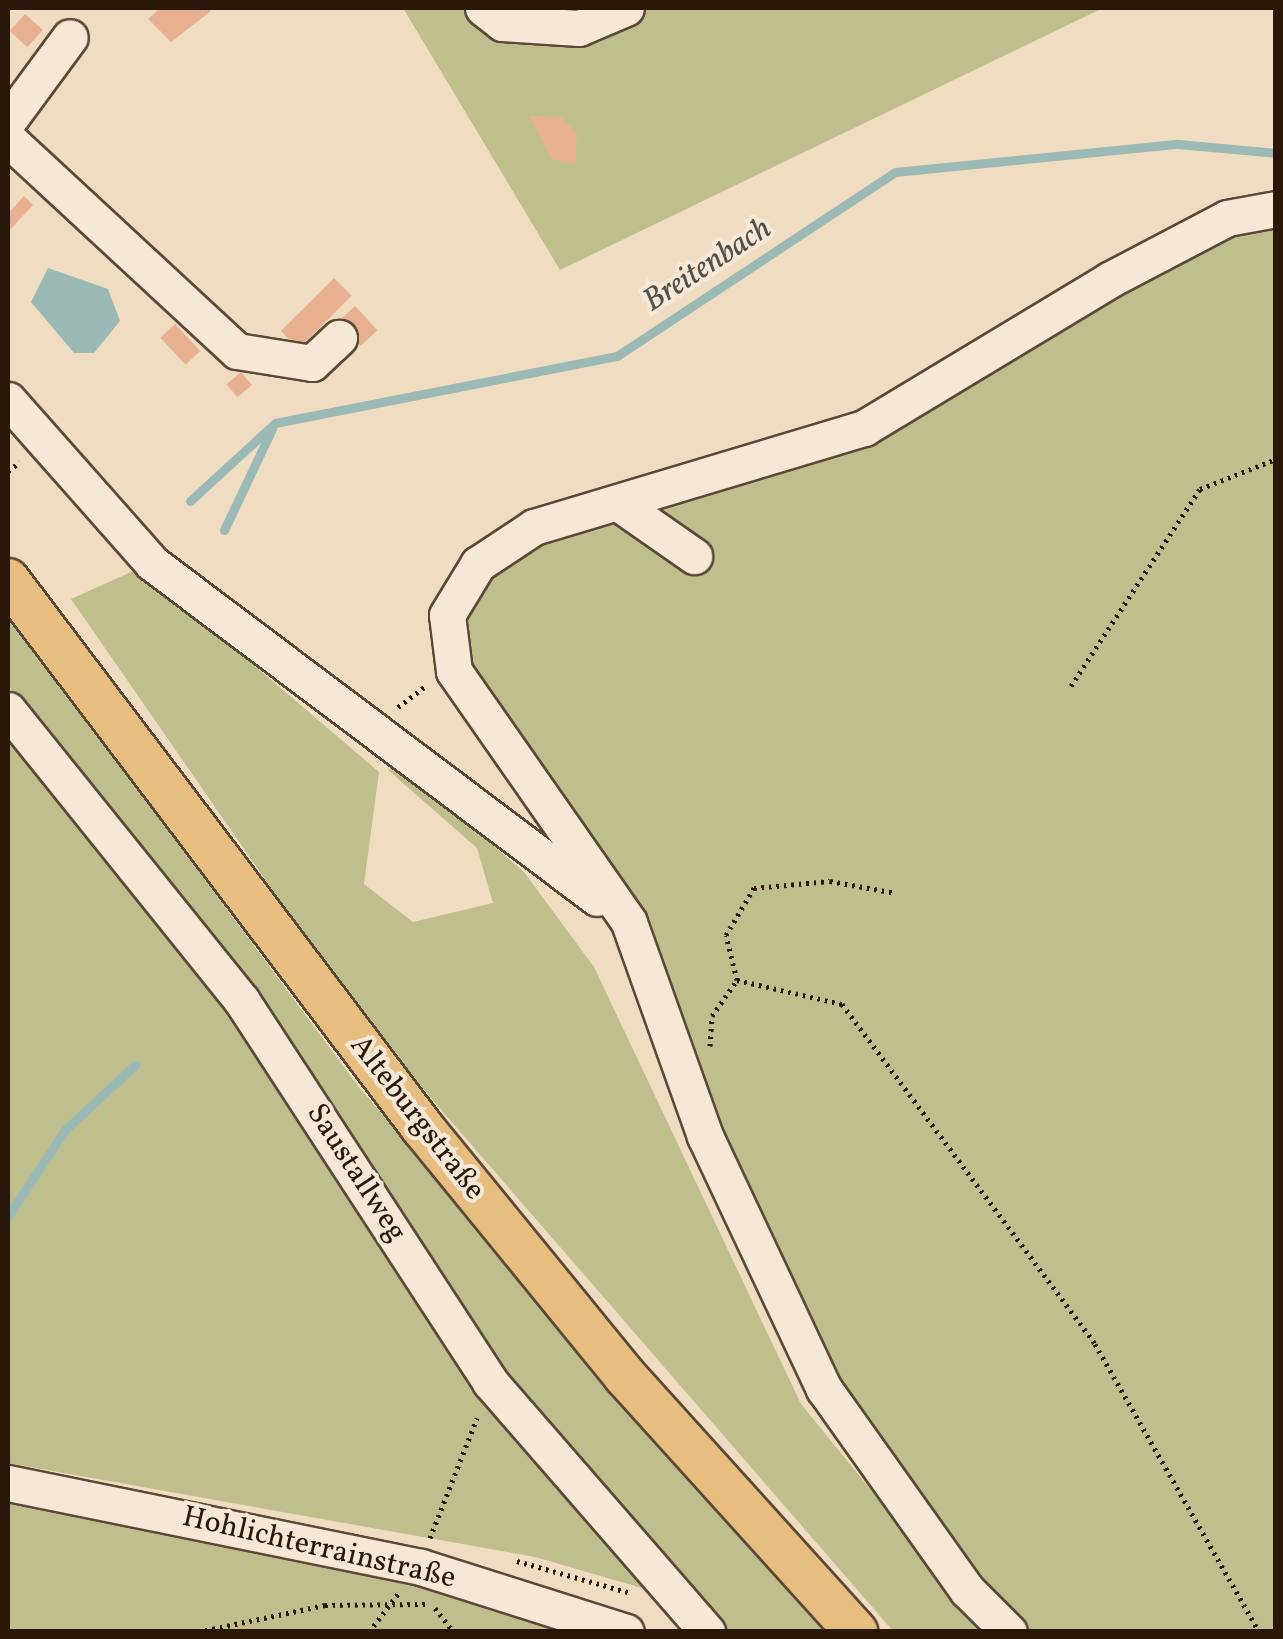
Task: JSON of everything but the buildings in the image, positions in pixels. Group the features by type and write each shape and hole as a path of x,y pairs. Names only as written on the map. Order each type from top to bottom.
{"main road":[{"name":"Alteburgstraße","path":"8,580 422,1127 626,1376 856,1632"}],"lane":[{"path":"483,8 502,22 579,28 626,8"},
{"path":"8,121 70,37"},
{"path":"8,139 237,351 312,363 340,338"},
{"path":"1009,1632 967,1590 824,1390 704,1136 629,922 454,671 446,615 478,564 534,527 864,428 1126,271 1228,218 1276,210"},
{"path":"8,400 152,563 629,922"},
{"path":"618,503 694,556"},
{"name":"Saustallweg","path":"8,710 242,1001 490,1382 707,1632"},
{"name":"Hohlichterrainstraße","path":"8,1484 422,1567 626,1632"}],"path":[{"path":"1071,686 1200,489 1276,459"},
{"path":"376,730 412,693 454,671"},
{"path":"709,1056 712,1016 737,980 726,935 754,888 830,881 896,893"},
{"path":"737,980 842,1004 1095,1344 1259,1632"},
{"path":"427,1547 490,1382"},
{"path":"369,1632 390,1603"},
{"path":"198,1632 325,1604 433,1604"},
{"path":"20,1632 28,1632"}],"green space":[{"path":"403,8 1103,8 560,270"},
{"path":"1275,209 1275,1631 1009,1631 824,1389 629,922 495,738 447,615 478,564 864,428"},
{"path":"140,568 379,772 364,884 413,922 493,903 477,848 388,770 398,763 524,872 594,967 801,1404 986,1631 893,1631 359,1015 71,599"},
{"path":"8,614 358,1086 824,1631 723,1631 494,1357 8,685"},
{"path":"8,730 205,970 506,1416 642,1588 535,1557 8,1463"},
{"path":"8,1483 95,1496 607,1631 8,1631"}],"water":[{"path":"48,268 108,289 120,321 94,353 74,353 31,302"}],"waterway":[{"name":"Breitenbach","path":"190,501 275,423 617,356 895,172 1178,144 1276,153"},
{"path":"224,530 272,429"},
{"path":"8,1216 65,1130 135,1065"}]}
